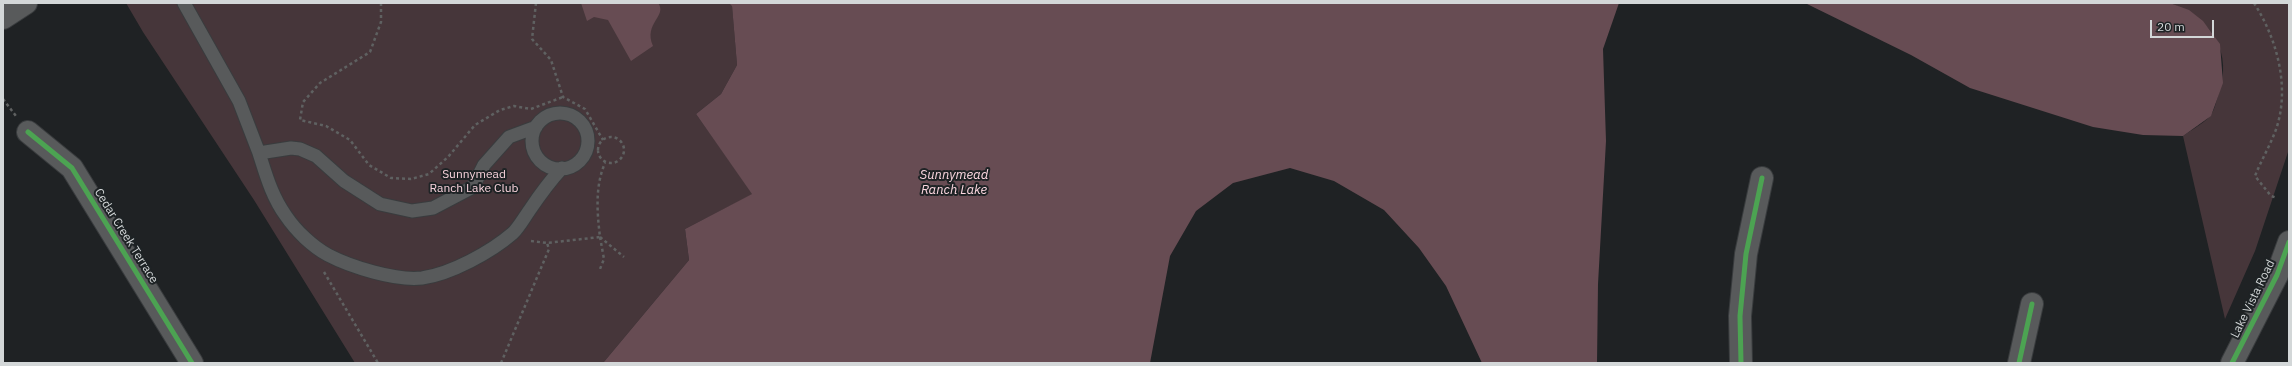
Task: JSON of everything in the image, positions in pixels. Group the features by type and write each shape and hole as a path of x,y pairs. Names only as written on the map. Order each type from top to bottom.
{"street":[{"path":"3,18 26,3"},
{"name":"Cedar Creek Terrace","path":"28,132 72,168 192,363"},
{"path":"1741,363 1740,316 1746,254 1762,178"},
{"name":"Lake Vista Road","path":"2232,363 2277,275 2289,242"},
{"path":"2019,363 2032,304"}],"lane":[{"path":"184,3 239,101 259,153 272,194 286,217 312,243 328,255 388,275 421,278 441,273 478,258 514,232 549,182 562,168 576,163 585,153 588,144 584,125 569,114 560,113 550,115 542,120 536,127 533,135 535,152 546,164 562,168"},
{"path":"259,153 291,148 316,156 344,181 380,204 412,211 433,208 473,186 484,165 509,137 536,127"}],"path":[{"path":"381,3 380,22 370,52 320,83 304,102 300,120 326,126 350,140 370,165 391,178 412,179 429,174 448,157 474,125 500,110 514,106 531,109 563,97"},
{"path":"536,3 532,39 551,60 563,97 585,109 602,140 598,152 605,163"},
{"path":"2254,3 2274,43 2280,69 2282,97 2278,122 2255,176 2270,196 2277,198"},
{"path":"602,140 614,137 621,142 624,150 624,154 619,162 605,163"},
{"path":"600,269 604,259 597,207 601,172 605,163"},
{"path":"531,241 546,243 600,237 624,257"},
{"path":"501,363 549,249 546,243"},
{"path":"322,268 378,363"}],"green space":[{"name":"Sunnymead Ranch Lake Club","path":"126,3 729,3 732,5 737,65 721,94 696,114 753,194 685,229 689,260 603,363 355,363 254,200 143,32"},
{"path":"2170,3 2289,3 2289,149 2255,251 2225,319 2183,136 2204,122 2213,112 2222,80 2223,65 2221,51 2216,39 2208,28 2185,10"}],"water":[{"path":"581,3 658,3 660,12 651,31 653,46 631,61 608,20 594,17 587,21"},
{"name":"Sunnymead Ranch Lake","path":"729,3 1619,3 1603,49 1606,141 1598,284 1597,363 1482,363 1446,286 1419,248 1384,210 1334,181 1290,168 1233,183 1196,211 1170,256 1150,363 603,363 689,260 685,229 752,194 696,114 721,94 737,65 732,6"},
{"path":"1805,3 2170,3 2189,10 2203,21 2220,44 2223,83 2211,116 2183,136 2143,135 2093,127 1970,88 1911,55"}],"cycle path":[{"path":"28,132 72,168 192,363"},
{"path":"1741,363 1740,316 1746,254 1762,178"},
{"path":"2232,363 2277,275 2289,242"},
{"path":"2019,363 2032,304"}]}
